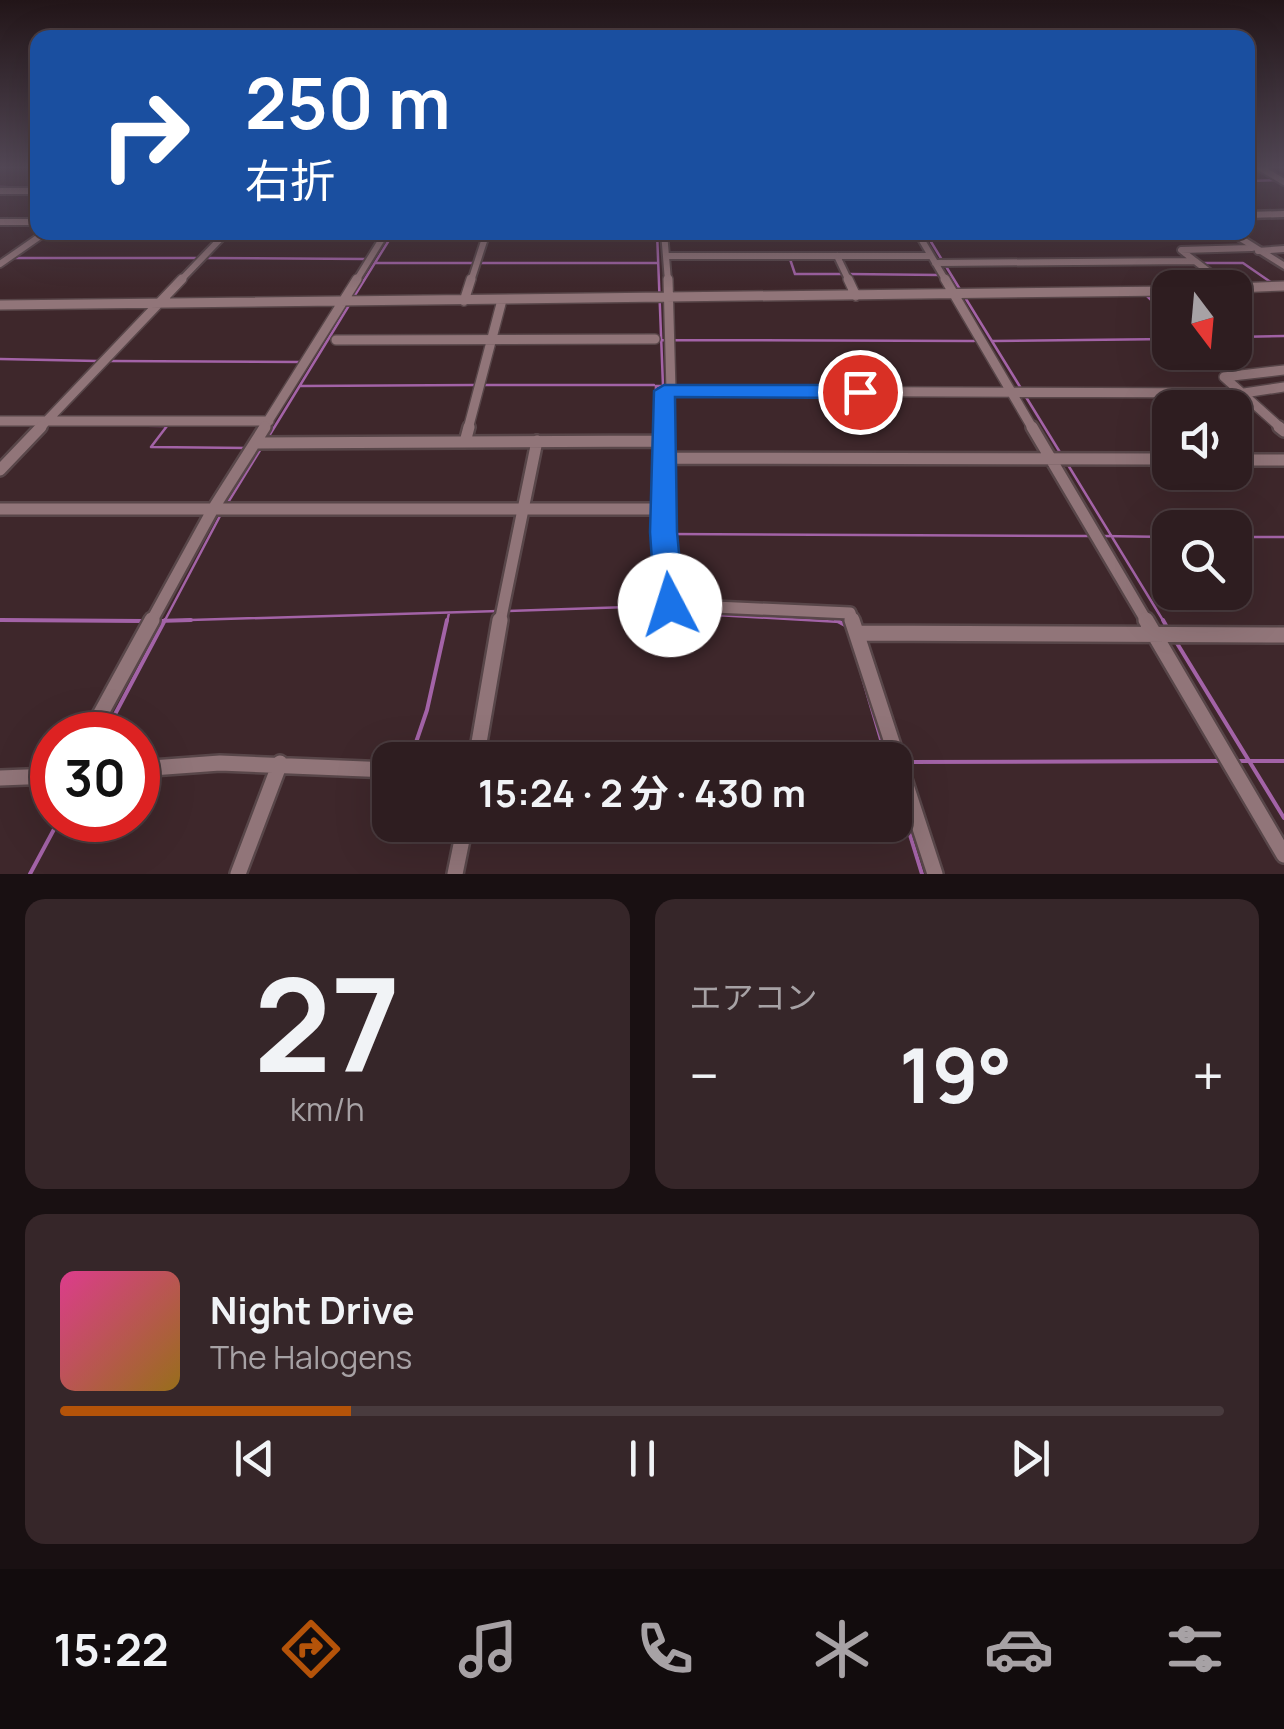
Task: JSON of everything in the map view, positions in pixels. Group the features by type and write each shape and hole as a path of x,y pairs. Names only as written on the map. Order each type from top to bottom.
{"main road":[{"path":"1255,215 1284,214"},
{"path":"1241,240 1284,266"}],"street":[{"path":"0,222 30,222"},
{"path":"5,260 34,240"},
{"path":"0,470 219,240"},
{"path":"103,712 269,421 346,304 381,240"},
{"path":"464,301 484,240"},
{"path":"665,240 664,297 672,340 671,391"},
{"path":"923,240 938,261 954,296 1019,392 1096,536 1166,634 1229,761 1284,855"},
{"path":"1207,270 1181,250 1284,249"},
{"path":"837,256 856,296"},
{"path":"666,258 837,256 938,261 1197,263"},
{"path":"1252,287 1284,286"},
{"path":"0,305 346,304 1152,292"},
{"path":"465,442 502,300"},
{"path":"336,340 655,339"},
{"path":"1240,390 1224,376 1284,370"},
{"path":"1252,392 1284,387"},
{"path":"890,742 850,613 670,605 664,534 657,509 664,391 1152,393"},
{"path":"1252,401 1284,431"},
{"path":"0,420 44,424 269,421"},
{"path":"258,445 465,442 1152,460"},
{"path":"479,742 536,444"},
{"path":"1252,460 1284,460"},
{"path":"0,509 657,509"},
{"path":"858,633 1284,635"},
{"path":"238,874 280,763"},
{"path":"160,768 280,763 372,769"},
{"path":"0,778 30,777"},
{"path":"912,809 935,874"},
{"path":"455,874 462,842"}],"waterway":[{"path":"355,295 389,240"},
{"path":"654,438 656,386 663,386 657,240"},
{"path":"930,240 961,291"},
{"path":"14,258 196,258"},
{"path":"204,258 366,259"},
{"path":"790,259 795,274 841,274"},
{"path":"375,263 657,263"},
{"path":"1201,263 1243,263 1272,283"},
{"path":"849,274 940,275"},
{"path":"1147,296 1152,301"},
{"path":"966,299 1022,390"},
{"path":"269,436 351,302"},
{"path":"1252,337 1284,336"},
{"path":"993,341 1152,339"},
{"path":"662,340 974,341"},
{"path":"0,359 97,361"},
{"path":"110,361 302,362"},
{"path":"300,386 475,385"},
{"path":"483,385 654,385"},
{"path":"1026,397 1061,454"},
{"path":"87,425 167,426 151,447 247,448"},
{"path":"654,446 654,503"},
{"path":"227,504 262,447"},
{"path":"1068,465 1111,536"},
{"path":"165,621 220,516"},
{"path":"655,516 662,612 840,622"},
{"path":"667,534 1089,536"},
{"path":"1102,536 1111,536"},
{"path":"1111,536 1152,537"},
{"path":"1111,536 1164,622"},
{"path":"1252,537 1284,537"},
{"path":"507,611 659,606"},
{"path":"165,621 499,611"},
{"path":"447,622 449,613"},
{"path":"0,620 144,621"},
{"path":"165,621 191,620"},
{"path":"416,742 447,620"},
{"path":"836,620 840,622"},
{"path":"1163,620 1168,629"},
{"path":"165,621 157,621 165,621"},
{"path":"116,712 165,621"},
{"path":"840,622 845,625"},
{"path":"1175,640 1249,761"},
{"path":"858,661 882,742"},
{"path":"912,762 1220,761"},
{"path":"1238,761 1249,761"},
{"path":"1249,761 1284,761"},
{"path":"1249,761 1284,818"},
{"path":"912,841 922,874"},
{"path":"30,874 47,842"}],"route":[{"path":"670,605 664,532 664,391 860,392"}]}
